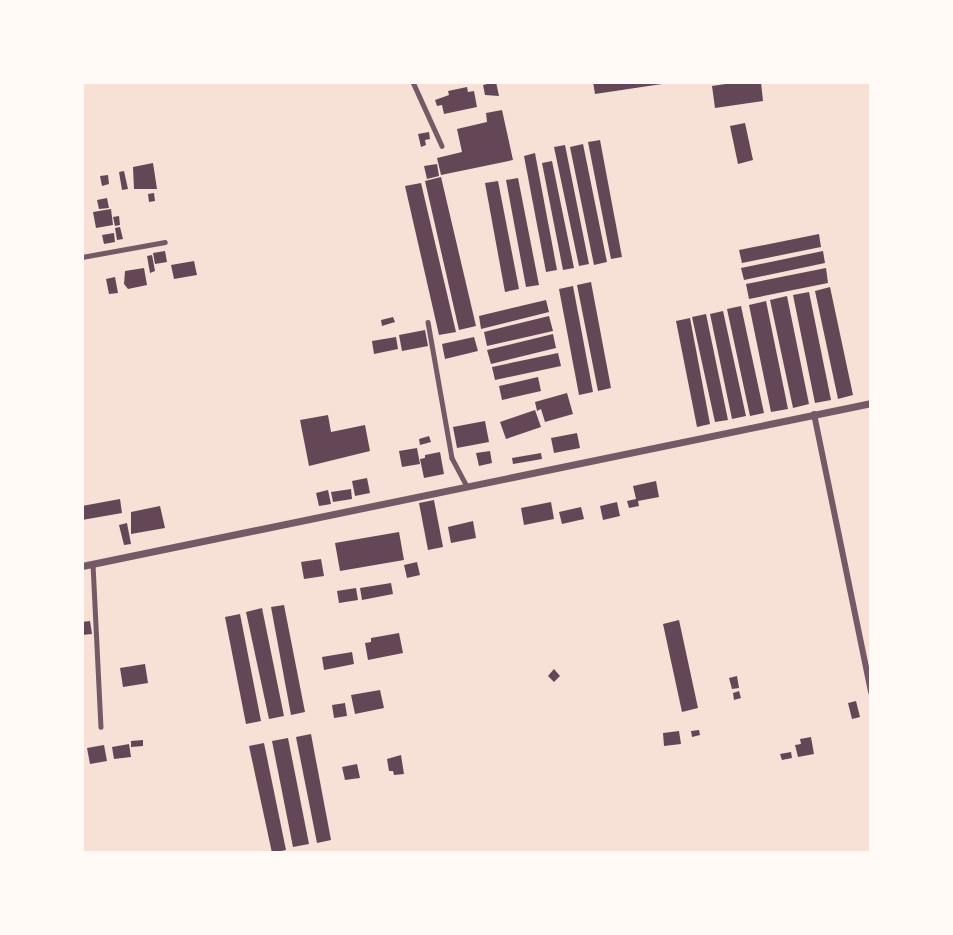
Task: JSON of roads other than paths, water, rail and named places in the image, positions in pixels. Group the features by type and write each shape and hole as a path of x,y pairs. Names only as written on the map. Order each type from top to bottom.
{"street":[{"path":"82,566 871,403"},
{"path":"814,414 871,692"}],"lane":[{"path":"413,82 442,146"},
{"path":"82,257 165,242"},
{"path":"428,322 452,458 467,486"},
{"path":"93,564 101,727"}]}
